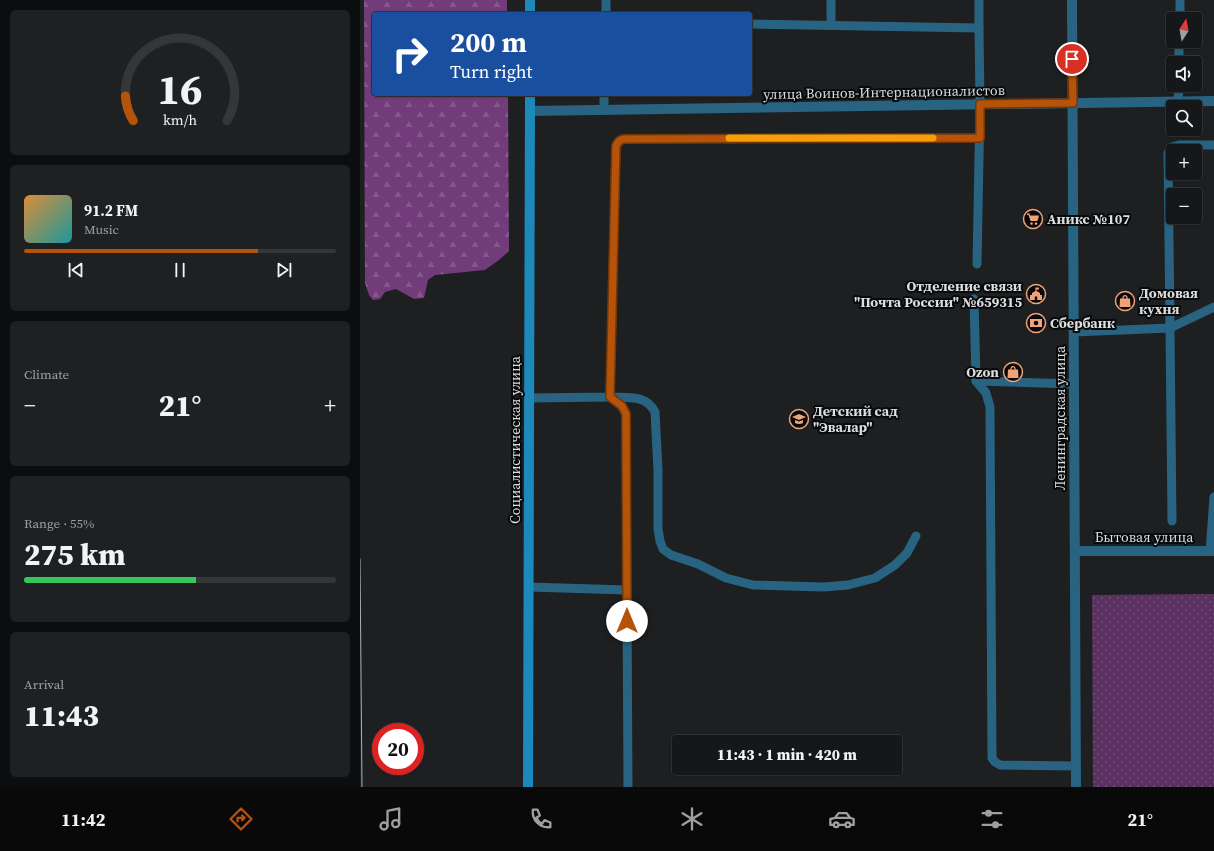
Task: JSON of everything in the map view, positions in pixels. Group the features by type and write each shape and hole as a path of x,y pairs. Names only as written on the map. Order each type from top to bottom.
{"street":[{"path":"530,0 530,12"},
{"name":"Ленинградская улица","path":"1072,0 1076,787"},
{"name":"Социалистическая улица","path":"528,787 530,96"},
{"name":"улица Воинов-Интернационалистов","path":"1202,100 1214,100"},
{"name":"улица Воинов-Интернационалистов","path":"530,111 1166,101"},
{"name":"Бытовая улица","path":"1075,551 1212,551"}],"lane":[{"path":"606,0 606,12"},
{"path":"831,0 831,25"},
{"path":"977,264 980,138 978,28 979,0"},
{"path":"1180,0 1180,12"},
{"path":"752,24 978,28"},
{"path":"604,96 604,110"},
{"path":"610,397 616,146 619,141 625,139 980,138"},
{"path":"1172,521 1168,153 1172,147 1179,145 1214,145"},
{"path":"974,299 976,381 986,393 990,407 992,758 1000,765 1076,766"},
{"path":"1074,332 1170,328 1214,307"},
{"path":"976,381 1074,384"},
{"path":"610,397 622,406 626,414 628,787"},
{"path":"530,398 610,397 641,399 652,405 655,412 658,470 658,529 663,550 671,555 698,564 726,578 753,585 824,587 848,585 875,578 896,565 907,553 916,536"},
{"path":"1212,551 1214,497"},
{"path":"529,587 627,590"}],"shaded area":[{"path":"1214,594 1214,787 1093,787 1092,595"}],"green space":[{"path":"364,0 507,0 507,12 372,12 372,96 508,96 509,251 485,270 435,275 428,280 424,298 414,299 396,289 385,292 380,299 373,300 369,295 365,283"}],"tram line":[{"path":"360,559 362,787"}],"slow traffic":[{"path":"729,138 933,138"}],"place":[{"name":"Аникс №107","path":"1033,219"},
{"name":"Отделение связи \"Почта России\" №659315","path":"1036,294"},
{"name":"Домовая кухня","path":"1125,301"},
{"name":"Сбербанк","path":"1036,323"},
{"name":"Ozon","path":"1013,372"},
{"name":"Детский сад \"Эвалар\"","path":"799,419"}],"route":[{"path":"627,621 626,414 622,406 610,397 617,143 622,139 980,138 980,104 1073,103 1072,59"}]}
